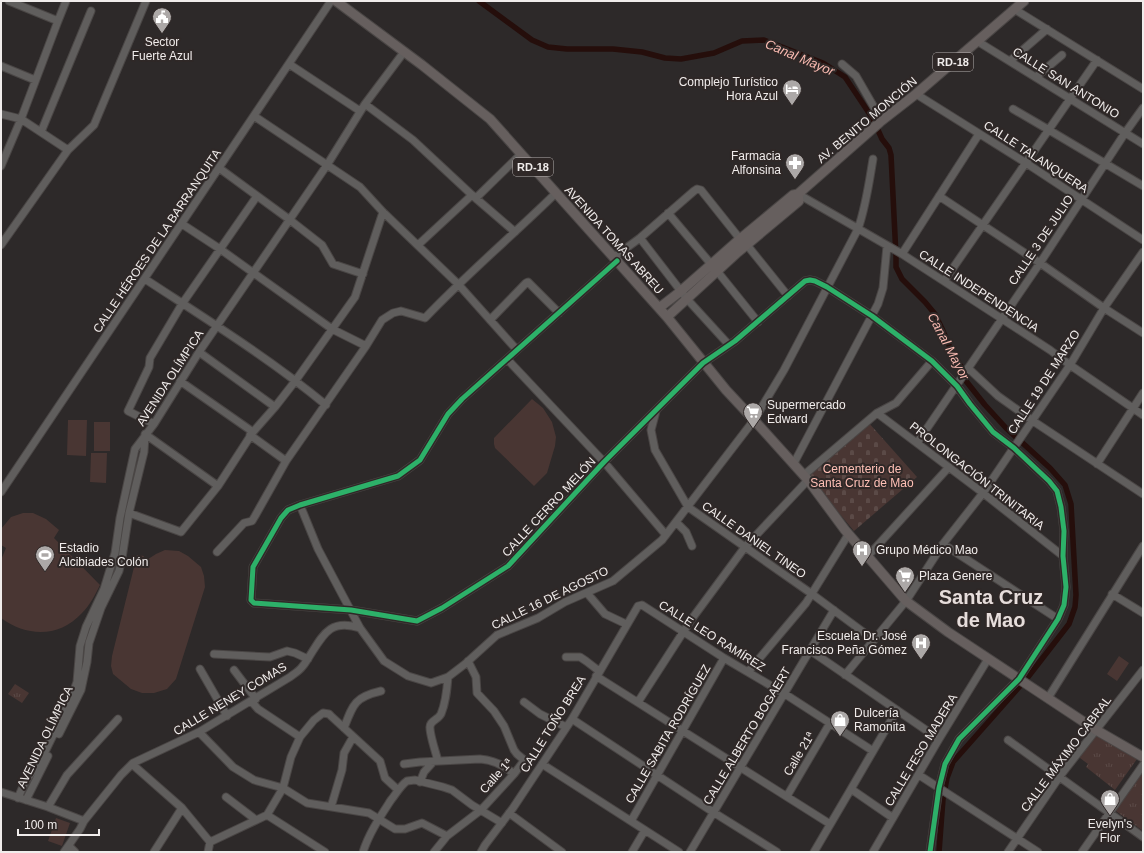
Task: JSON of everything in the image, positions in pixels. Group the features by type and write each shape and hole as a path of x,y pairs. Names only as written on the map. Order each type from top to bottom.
{"main road":[{"name":"AVENIDA TOMAS ABREU","path":"336,1 490,119 667,317 726,390 794,463 848,534 906,601 988,659 1096,730 1143,757"},
{"name":"AV. BENITO MONCIÓN","path":"659,308 714,267 744,242 793,194 798,194 1024,1"},
{"name":"AV. BENITO MONCIÓN","path":"667,317 687,299 714,267"}],"street":[{"path":"9,1 58,21"},
{"path":"1,166 21,119 66,1"},
{"path":"1,245 68,150 94,125 146,1"},
{"name":"CALLE HÉROES DE LA BARRANQUITA","path":"1,492 331,1"},
{"path":"1014,9 1143,89"},
{"path":"41,132 91,11"},
{"path":"1010,61 1047,30"},
{"name":"CALLE SAN ANTONIO","path":"977,41 1143,144"},
{"name":"AVENIDA OLÍMPICA","path":"26,800 81,690 87,662 89,643 101,608 121,565 129,513 144,452 145,434 154,424 199,352 327,165 362,108 404,52"},
{"path":"1036,77 1062,55"},
{"path":"944,281 1097,60"},
{"path":"289,64 413,140 474,197 515,232"},
{"path":"842,64 856,76 881,122"},
{"path":"1,66 35,80"},
{"name":"CALLE TALANQUERA","path":"916,94 1026,163 1143,240"},
{"name":"CALLE 3 DE JULIO","path":"917,443 1040,264 1125,133 1143,108"},
{"path":"1013,109 1143,186"},
{"path":"1,114 21,119 68,150"},
{"path":"254,116 360,187 383,212 458,284 517,350"},
{"path":"902,254 979,134"},
{"path":"418,245 521,154"},
{"name":"CALLE 16 DE AGOSTO","path":"300,505 318,549 360,628 384,661 408,676 431,683 448,677 497,635 538,618 565,602 613,581 662,540 754,420 784,370 858,229 866,203 873,159"},
{"path":"219,168 322,245 333,264 362,274"},
{"name":"CALLE CERRO MELÓN","path":"744,242 701,190 697,189 694,191 616,259 559,313 462,399 448,414 420,460 398,476 300,505 288,510 281,518 253,567 251,600 254,603 351,610 418,621 442,608 508,566 604,462 703,363 736,341 805,282 810,280 815,281 827,287"},
{"path":"217,552 244,523 252,521 256,516 286,460 326,405 382,320 393,313 401,311 425,318 458,284 556,193"},
{"name":"CALLE INDEPENDENCIA","path":"798,194 902,254 1050,350 1143,415"},
{"path":"154,424 128,411 149,367 150,358 182,304 257,196"},
{"path":"939,196 1104,308 1143,332"},
{"path":"129,513 182,532 218,486 252,433 296,380 355,297 383,212"},
{"path":"668,213 758,322"},
{"path":"182,224 220,249 332,329 366,346"},
{"path":"640,238 687,299 729,345"},
{"path":"744,242 788,296"},
{"path":"794,463 878,304 884,288 889,246"},
{"name":"CALLE 19 DE MARZO","path":"845,675 906,601 944,544 983,493 1033,421 1070,365 1104,308 1143,252"},
{"path":"145,279 296,380 326,405"},
{"path":"490,320 528,282 559,313"},
{"path":"827,287 872,316 959,383 970,404 993,432 1018,443 1050,481 1057,491 1061,507 1064,531 1063,556 1066,587 1064,605 1058,619 1022,681 959,739 945,764 930,852"},
{"path":"199,352 275,407"},
{"path":"507,359 604,462 666,535"},
{"path":"638,702 691,620 745,547 806,477 877,413 896,403 932,361"},
{"path":"968,369 998,396 1143,494"},
{"path":"180,381 252,433 286,460"},
{"path":"1097,464 1143,393"},
{"name":"CALLE DANIEL TINEO","path":"656,410 651,430 655,450 688,507 812,594 874,640"},
{"name":"PROLONGACIÓN TRINITARIA","path":"877,413 1063,556"},
{"path":"18,798 24,784 44,756 77,682 80,646 86,627 104,589 115,553 120,518 135,449 145,434 218,486"},
{"path":"867,557 949,467"},
{"path":"676,522 686,532 692,546"},
{"path":"748,672 806,603 848,534"},
{"path":"944,544 1058,619"},
{"path":"1048,698 1143,546"},
{"path":"586,593 605,614 626,624"},
{"path":"1112,594 1143,613"},
{"name":"CALLE LEO RAMÍREZ","path":"640,605 724,658 785,694 873,751"},
{"name":"CALLE TOÑO BREA","path":"478,852 483,849 502,823 572,719 626,624 640,605"},
{"name":"CALLE ALBERTO BOGAERT","path":"690,852 713,812 742,767 834,610"},
{"name":"CALLE NENEY COMAS","path":"67,849 84,821 121,775 132,764 199,732 254,700 302,668 325,633 333,628 340,625 350,624 360,628"},
{"path":"811,651 939,739"},
{"path":"214,654 270,657 288,652 295,653 308,659"},
{"path":"566,657 580,657 586,661 598,674 638,702 830,824"},
{"name":"CALLE SABITA RODRÍGUEZ","path":"631,821 724,658"},
{"name":"CALLE FESO MADERA","path":"873,852 988,659"},
{"name":"Calle 1ª","path":"434,852 447,836 481,810 514,774 522,764 523,759 514,750 504,726 494,711 477,693 476,677 468,661"},
{"path":"200,669 227,716"},
{"path":"234,670 254,700 258,709 300,737"},
{"name":"CALLE MÁXIMO CABRAL","path":"1008,852 1060,776 1143,670"},
{"path":"436,761 430,725 440,716 442,712 448,677"},
{"path":"344,728 353,707 360,699 368,694 381,691"},
{"path":"524,702 540,714 566,727"},
{"path":"814,852 897,710"},
{"path":"210,842 267,815 283,788 292,757 300,737 314,720 323,713 329,714 380,761 385,778 398,790"},
{"path":"48,807 67,775 118,719"},
{"path":"572,719 713,812 777,852"},
{"name":"Calle 21ª","path":"787,796 830,723"},
{"path":"199,732 232,767 254,780 283,788 307,803 369,813 395,829 405,829 422,824 447,836"},
{"path":"331,807 342,770 344,753 353,737"},
{"path":"1008,740 1143,837"},
{"path":"404,764 488,759 505,766 514,774"},
{"path":"420,782 424,772 436,761"},
{"path":"132,764 182,808 210,842"},
{"path":"542,764 679,852"},
{"path":"1082,852 1143,765"},
{"path":"919,775 1038,852"},
{"path":"363,852 369,836 398,790 407,781 411,780 452,790 472,805 502,823"},
{"path":"851,789 893,818"},
{"path":"1,792 48,807 84,821"},
{"path":"226,797 256,820"},
{"path":"154,852 182,808"},
{"path":"509,813 562,852"},
{"path":"267,815 326,852"},
{"path":"632,852 645,830"},
{"path":"208,852 210,842"},
{"path":"67,849 75,852"}],"green space":[{"path":"532,399 543,408 552,422 556,437 555,446 547,473 534,486 495,448 494,444 494,438"},
{"path":"68,420 87,420 86,456 67,455"},
{"path":"94,422 110,422 110,451 94,451"},
{"name":"Cementerio de Santa Cruz de Mao","path":"868,422 917,477 854,531 807,475"},
{"path":"91,453 107,453 106,483 90,482"},
{"name":"Estadio Alcibiades Colón","path":"23,513 33,513 46,519 59,530 54,538 100,585 90,603 82,613 73,621 53,631 43,632 21,629 1,618 1,560 6,548 1,545 1,529 11,517"},
{"path":"165,550 179,551 188,556 201,567 205,587 176,679 167,689 154,693 142,693 131,689 113,674 111,666 112,656 137,555 144,556 142,563"},
{"path":"1119,656 1129,663 1117,681 1107,674"},
{"path":"15,684 29,693 22,703 8,694"},
{"path":"1094,733 1137,759 1115,790 1086,767 1088,764 1076,755"},
{"path":"1143,767 1143,831 1113,809"},
{"path":"56,818 70,823 62,846 48,841"}],"waterway":[{"name":"Canal Mayor","path":"479,1 532,40 548,47 567,49 613,49 642,52 665,58 681,59 714,53 742,41 764,40 823,63 845,77 873,119 882,139 889,148 891,155 896,267 902,279 935,314 951,350 963,370 966,381 1006,428 1050,468 1065,485 1071,504 1076,595 1075,607 1069,624 1028,677 953,762 947,778 943,799 939,852"}],"cycle path":[{"path":"617,261 462,399 448,414 420,460 398,476 300,505 288,510 281,518 253,567 251,600 254,603 351,610 417,621 442,608 508,566 604,462 703,363 735,341 805,281 815,281 872,316 932,361 957,386 993,432 1014,448 1049,481 1057,491 1061,507 1064,531 1063,556 1066,587 1064,605 1058,619 1019,679 959,739 945,764 939,788 930,852"}],"place":[{"name":"Sector Fuerte Azul","path":"162,34"},
{"name":"Complejo Turístico Hora Azul","path":"792,106"},
{"name":"Farmacia Alfonsina","path":"795,180"},
{"name":"Supermercado Edward","path":"753,429"},
{"name":"Grupo Médico Mao","path":"862,567"},
{"name":"Estadio Alcibiades Colón","path":"45,572"},
{"name":"Plaza Genere","path":"905,593"},
{"name":"Escuela Dr. José Francisco Peña Gómez","path":"921,660"},
{"name":"Dulcería Ramonita","path":"840,737"},
{"name":"Evelyn's Flor","path":"1110,816"}],"district":[{"name":"Santa Cruz de Mao","path":"991,608"}]}
